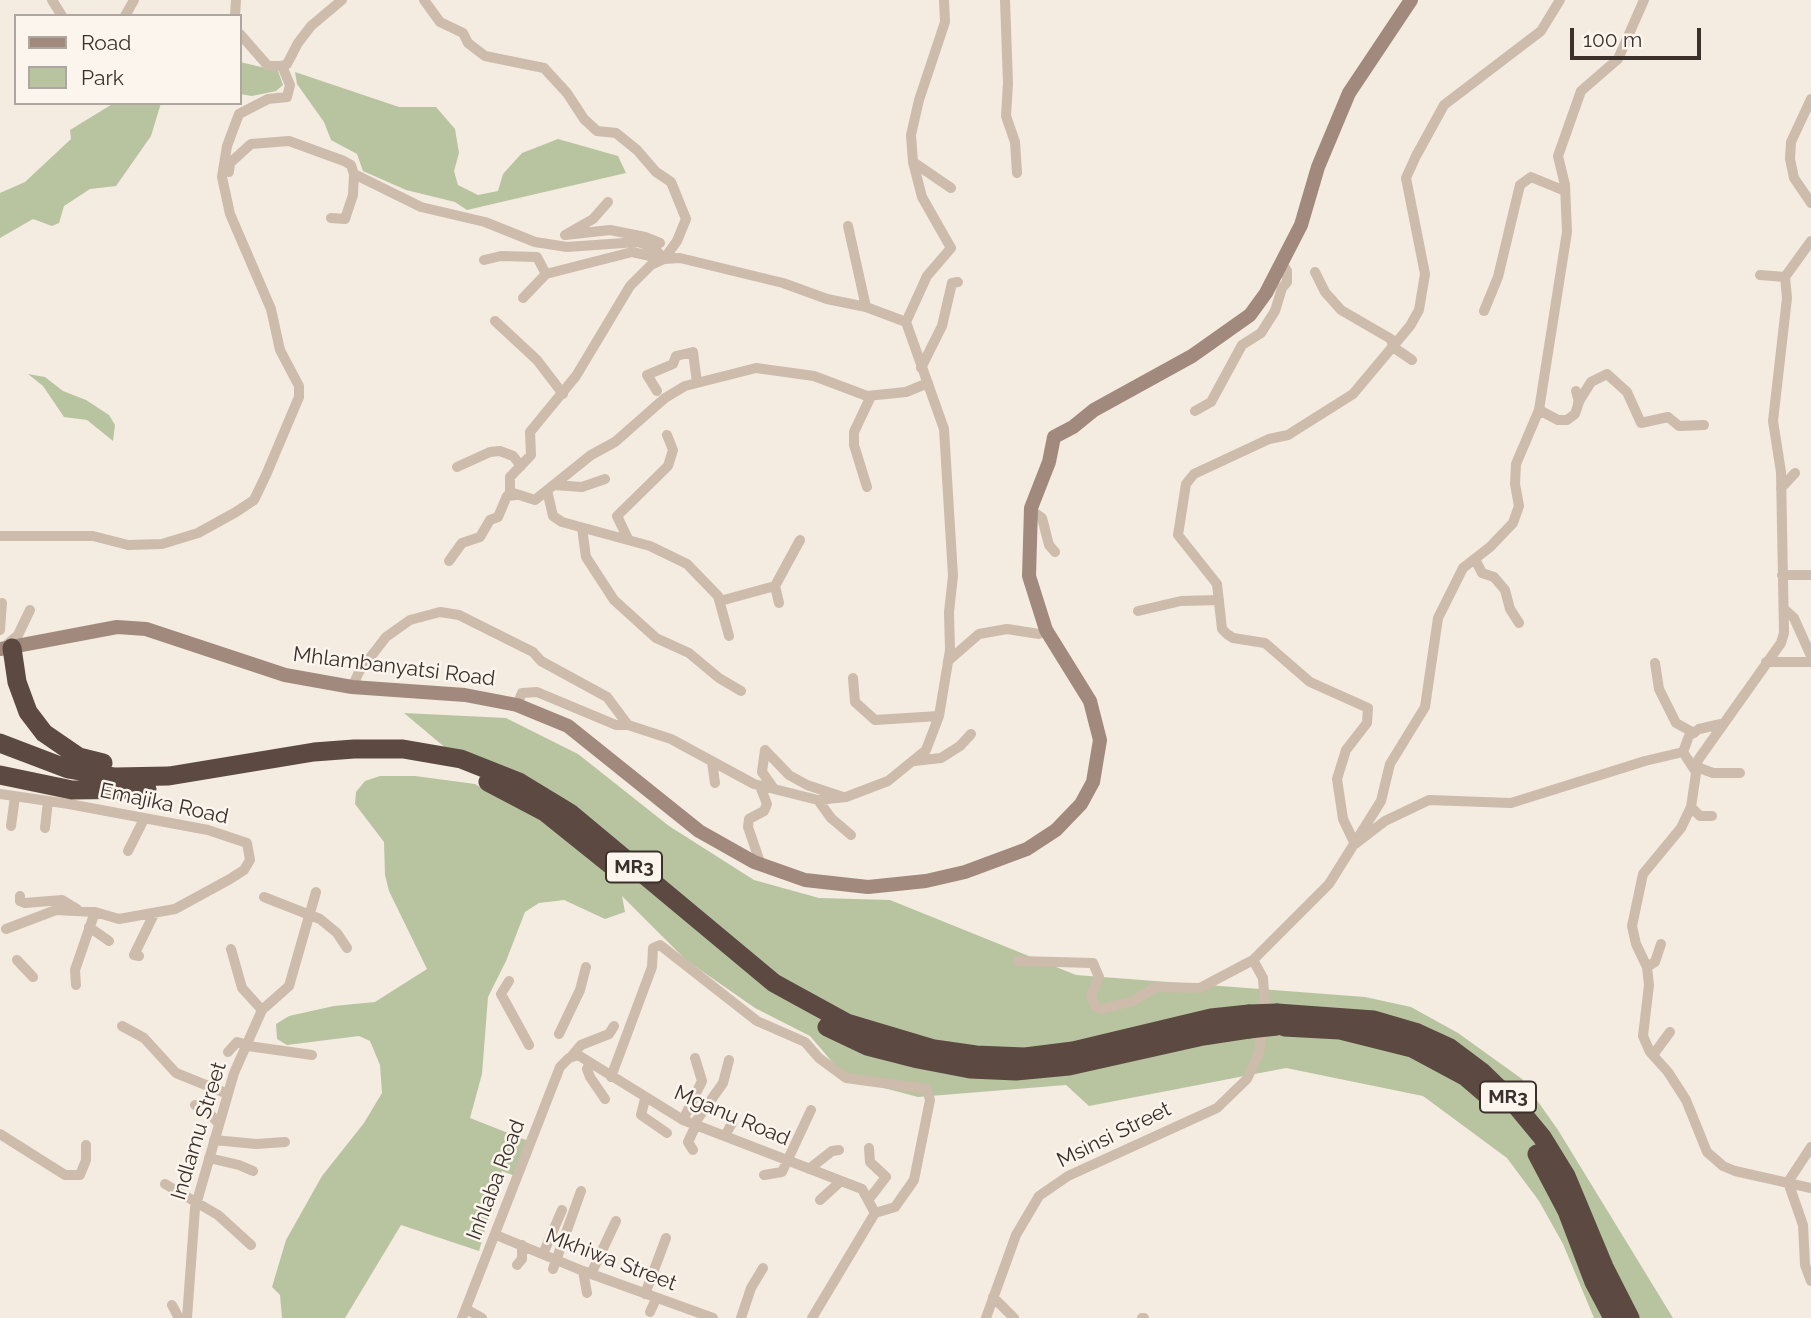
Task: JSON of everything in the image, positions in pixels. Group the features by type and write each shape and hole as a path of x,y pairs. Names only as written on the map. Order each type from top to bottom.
{"highway":[{"path":"5,649 28,712 44,733 79,757 151,766 255,761"},
{"name":"MR3","path":"0,743 68,769 116,777 169,776 314,752 403,748 461,759 519,782 570,813 774,983 847,1023 886,1037 976,1055 1025,1057 1073,1051 1212,1018 1253,1028"},
{"name":"MR3","path":"0,756 62,779 147,789 299,764 352,760 398,761 453,770 495,784 545,812 772,994 829,1029 867,1046 918,1059 970,1069 1069,1066 1203,1036 1253,1028 1277,1020 1374,1020 1415,1032 1450,1048 1482,1072 1513,1102 1542,1137 1566,1176 1604,1267 1630,1318"},
{"path":"0,775 72,790 147,789"},
{"name":"MR3","path":"1277,1020 1340,1030 1412,1048 1466,1077 1493,1100 1532,1145 1548,1172 1567,1211 1594,1282 1613,1318"}],"main road":[{"name":"Mhlambanyatsi Road","path":"5,649 117,627 146,629 285,675 352,687 465,695 517,705 568,726 699,831 761,865 805,880 837,886 898,885 965,873 1027,849 1056,830 1081,804 1093,782 1100,740 1090,701 1046,630 1028,576 1031,510 1038,485 1049,462 1054,437 1073,427 1094,410 1223,337 1250,315 1282,263 1301,225 1318,167 1349,93 1411,0"}],"street":[{"path":"242,36 268,66 282,66 287,64 311,26 342,0"},
{"path":"424,0 440,22 463,33 468,43 485,56 544,68 597,131 616,133 637,150 656,173 671,182 686,219 684,230 664,258 651,265 630,286 563,394 530,432 531,455 510,477 510,492 535,500 591,455 615,442 665,398 697,383 757,368 814,376 871,396 906,392 928,383"},
{"path":"517,705 522,692 537,692 616,725 628,724 671,739 760,786 818,800 846,797 879,786 926,750 939,716 948,661 953,576 949,556 950,515 944,429 906,322 927,276 951,247 922,197 913,162 911,135 945,22 944,0"},
{"path":"1006,0 1006,117 1015,142 1017,173"},
{"path":"1354,844 1343,819 1337,779 1346,750 1367,723 1368,708 1310,682 1265,643 1233,638 1222,629 1217,583 1191,547 1178,535 1186,484 1194,474 1269,439 1288,435 1353,394 1410,326 1419,310 1425,274 1406,178 1416,156 1444,105 1541,31 1560,0"},
{"path":"1018,961 1093,963 1099,977 1091,995 1095,1006 1102,1009 1133,1001 1156,987 1200,988 1252,960 1329,884 1381,801 1390,764 1425,708 1438,618 1463,568 1513,523 1519,506 1516,464 1539,410 1567,232 1565,191 1558,156 1581,91 1618,59 1644,0"},
{"path":"0,536 93,536 128,545 162,544 198,533 254,500 295,406 299,386 280,350 271,309 230,214 222,177 227,146 237,120 248,107 279,96 287,97 290,85 282,66"},
{"path":"1811,99 1808,112 1791,142 1790,159 1794,178 1811,203"},
{"path":"225,192 232,148 238,135 237,120"},
{"path":"230,163 251,144 289,141 344,161 351,165 354,174 353,195 345,219 331,218"},
{"path":"913,162 951,188"},
{"path":"354,174 421,207 485,222 535,242 567,247 638,242 653,247 664,258"},
{"path":"1484,312 1498,277 1520,185 1531,177 1565,191"},
{"path":"608,202 593,219 565,235 610,230 645,237 661,244 664,258"},
{"path":"848,226 866,307"},
{"path":"1811,241 1785,276 1787,299 1773,421 1781,488 1784,609 1780,643 1704,749 1696,770 1691,807 1681,828 1643,874 1632,926 1636,944 1647,967 1649,985 1643,1036 1653,1055 1681,1091 1707,1152 1723,1166 1735,1171 1811,1188"},
{"path":"523,298 546,274 632,252 699,262 866,307 906,322"},
{"path":"484,260 501,256 537,257 546,274"},
{"path":"1195,411 1211,402 1242,345 1261,333 1275,311 1282,288 1287,282 1287,271 1282,263"},
{"path":"1314,272 1325,292 1341,310 1391,339 1392,347 1412,360"},
{"path":"1760,275 1785,276"},
{"path":"921,368 942,326 952,283 958,282"},
{"path":"495,321 537,360 563,394"},
{"path":"657,391 647,375 673,364 676,356 693,352 697,383"},
{"path":"1539,410 1558,420 1567,420 1575,414 1591,382 1600,375 1607,374 1627,392 1640,423 1668,417 1679,426 1704,425"},
{"path":"1576,391 1578,404"},
{"path":"867,487 854,445 854,432 871,396"},
{"path":"628,539 617,516 668,466 673,450 667,435"},
{"path":"457,467 490,452 500,451 513,456 521,466"},
{"path":"1781,488 1796,473"},
{"path":"551,487 582,487 605,480"},
{"path":"551,487 553,516 582,528 650,546 687,564 720,601 729,636"},
{"path":"449,561 462,544 480,537 490,520 498,517 507,496 516,495"},
{"path":"1031,510 1042,517 1049,545 1055,552"},
{"path":"582,528 586,557 614,600 656,638 689,653 719,678 741,691"},
{"path":"779,603 775,586 800,540"},
{"path":"1475,559 1482,573 1494,578 1505,590 1510,609 1520,623"},
{"path":"1782,575 1811,575"},
{"path":"720,601 775,586"},
{"path":"1138,611 1181,601 1219,600"},
{"path":"0,630 2,603"},
{"path":"1784,609 1794,618 1811,656"},
{"path":"5,649 18,635 30,610"},
{"path":"352,687 359,672 386,638 410,620 440,612 459,615 533,652 541,661 607,697 628,724"},
{"path":"948,661 979,634 1007,628 1039,634 1046,630"},
{"path":"1766,662 1811,663"},
{"path":"1654,663 1659,689 1696,770"},
{"path":"853,678 855,702 875,719 939,716"},
{"path":"1676,723 1693,733"},
{"path":"1354,844 1385,821 1429,800 1511,803 1685,748 1693,733 1721,724"},
{"path":"914,761 941,758 960,747 971,734"},
{"path":"774,789 762,772 765,750 789,775 807,785 846,797"},
{"path":"712,762 715,783"},
{"path":"1696,770 1740,773"},
{"path":"760,786 767,804 764,811 749,819 748,827 761,865"},
{"path":"1,795 2,807"},
{"name":"Emajika Road","path":"1,795 144,819 194,833 247,842 250,860 244,870 175,909 119,919 95,912 56,910 6,929"},
{"path":"11,826 15,796"},
{"path":"818,800 831,818 852,835"},
{"path":"45,828 48,801"},
{"path":"1691,807 1700,816 1712,817"},
{"path":"128,851 144,819"},
{"name":"Indlamu Street","path":"187,1318 197,1203 228,1094 262,1010 289,986 316,892"},
{"path":"20,896 20,901 26,903 62,901 79,911"},
{"path":"264,897 294,906 328,923 347,948"},
{"path":"76,985 75,970 95,912"},
{"path":"139,956 134,955 154,914"},
{"path":"89,927 109,941"},
{"path":"1647,967 1655,962 1661,944"},
{"path":"611,1077 652,967 654,945 660,945 757,1021 805,1042 819,1058 846,1078 928,1089 930,1100 914,1180 895,1207 875,1213 811,1318"},
{"path":"231,949 242,988 262,1010"},
{"path":"17,960 33,977"},
{"name":"Msinsi Street","path":"986,1318 1016,1235 1039,1196 1068,1176 1217,1108 1247,1079 1253,1028 1265,995 1262,978 1252,960"},
{"path":"559,1034 580,990 586,967"},
{"path":"509,981 501,994 529,1045"},
{"path":"122,1026 144,1038 176,1073 228,1094"},
{"path":"570,1057 581,1045 609,1034 614,1026"},
{"path":"1653,1055 1670,1032"},
{"path":"228,1052 237,1042 312,1055"},
{"name":"Mganu Road","path":"570,1057 579,1055 645,1099 691,1123 862,1189 869,1199"},
{"name":"Inhlaba Road","path":"464,1313 559,1067 570,1057"},
{"path":"693,1150 688,1142 692,1091 703,1076 695,1058"},
{"path":"691,1123 723,1083 729,1060"},
{"path":"590,1063 587,1069 590,1077 604,1098"},
{"path":"645,1099 641,1115 667,1133"},
{"path":"195,1105 210,1114 219,1124"},
{"path":"764,1175 782,1172 811,1110"},
{"path":"724,1136 732,1123"},
{"path":"0,1134 65,1175 80,1175 86,1160 86,1145"},
{"path":"215,1140 256,1144 285,1142"},
{"path":"1788,1182 1811,1147"},
{"path":"869,1148 870,1163 886,1177 869,1199 875,1213"},
{"path":"809,1169 824,1156 839,1150"},
{"path":"209,1158 239,1164 253,1171"},
{"path":"820,1200 841,1181"},
{"path":"1788,1182 1802,1225 1805,1265 1811,1281"},
{"path":"165,1184 218,1215 251,1244"},
{"path":"554,1264 581,1191"},
{"path":"543,1255 562,1210"},
{"path":"587,1293 587,1273 616,1221"},
{"name":"Mkhiwa Street","path":"496,1235 543,1255 554,1264 656,1298 689,1315 713,1318"},
{"path":"645,1294 666,1238"},
{"path":"517,1265 522,1259 522,1245"},
{"path":"741,1318 751,1288 763,1268"},
{"path":"993,1297 1014,1318"},
{"path":"650,1312 656,1298"},
{"path":"172,1305 179,1318"},
{"path":"464,1313 482,1318"}],"green space":[{"path":"242,62 278,71 283,85 276,91 252,96 242,94"},
{"path":"295,72 399,107 436,107 455,129 459,153 454,171 458,185 478,195 498,191 503,174 522,153 558,139 618,156 626,173 467,210 455,202 406,190 363,171 357,154 331,140 324,122 297,84"},
{"path":"111,105 160,105 151,136 116,186 90,189 64,206 59,223 52,226 33,219 0,238 0,193 25,182 71,139 70,130"},
{"path":"28,374 45,377 63,391 86,400 109,415 115,425 113,441 87,420 64,417 43,386"},
{"path":"404,713 506,718 578,754 669,826 754,880 819,898 890,900 1076,975 1365,997 1411,1007 1458,1033 1522,1079 1558,1130 1673,1318 1594,1318 1563,1244 1539,1201 1507,1158 1423,1096 1286,1068 1089,1106 1066,1085 918,1097 846,1078 810,1036 755,1008 686,960 622,896 625,912 605,919 564,900 539,903 525,912 506,961 488,997 482,1074 470,1118 531,1142 515,1176 502,1171 479,1251 401,1225 345,1318 282,1318 280,1295 272,1287 286,1240 322,1176 364,1123 382,1093 380,1065 370,1041 359,1036 287,1045 277,1039 276,1024 289,1016 334,1006 375,1002 427,969 389,891 385,875 384,842 355,804 356,792 365,781 380,776 415,776 475,784 517,808"}]}
